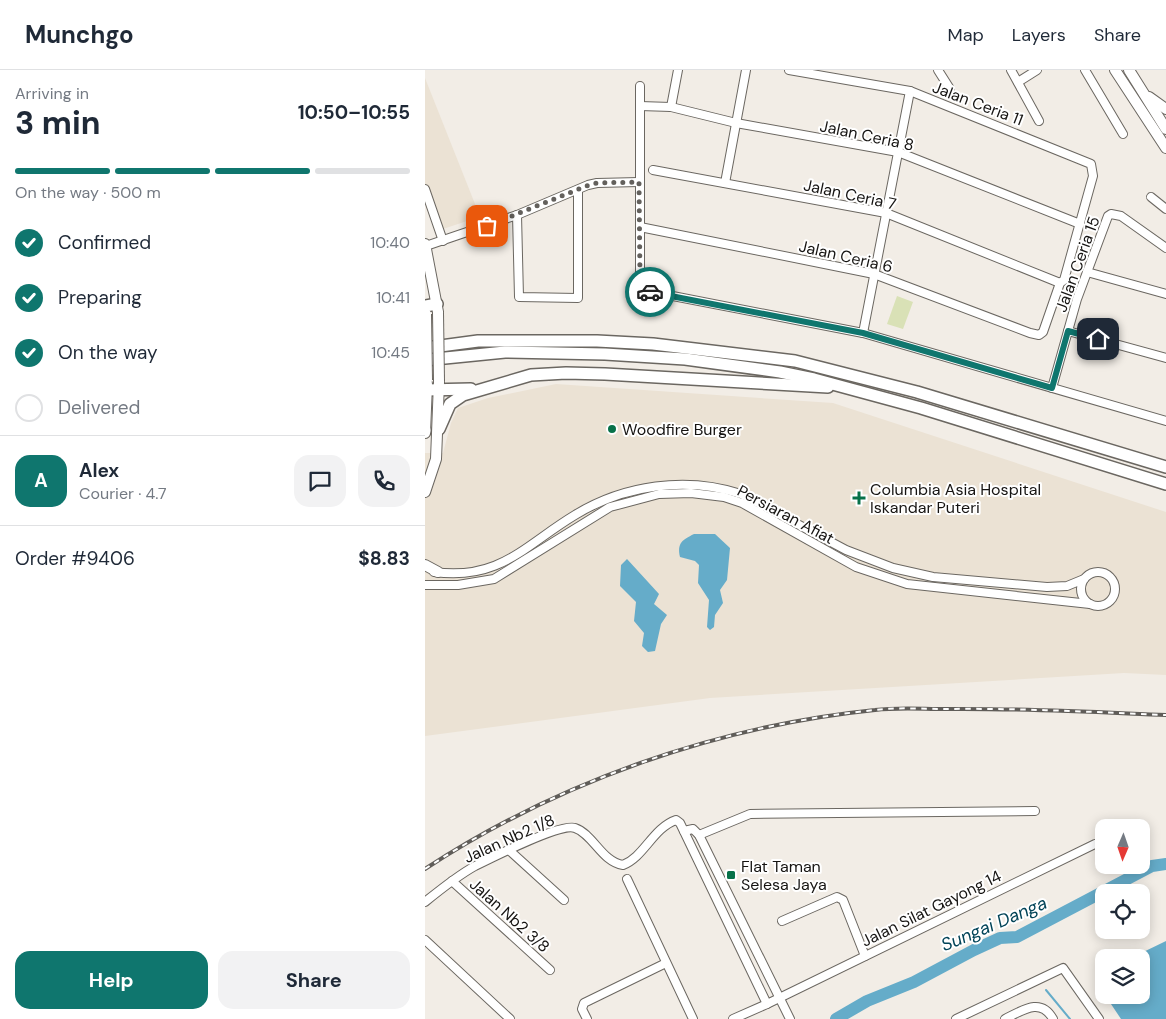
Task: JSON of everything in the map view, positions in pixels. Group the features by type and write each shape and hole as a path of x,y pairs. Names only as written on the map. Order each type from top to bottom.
{"highway":[{"path":"425,348 478,341 597,340 681,347 795,361 917,392 1166,467"},
{"path":"425,360 505,352 643,355 780,372 848,388 1166,484"},
{"path":"439,429 450,404 463,395 531,375 566,372 848,388"},
{"path":"432,386 466,389 490,386"}],"main road":[{"path":"1115,70 1153,130 1165,143"},
{"path":"1129,70 1165,125"},
{"path":"1144,94 1166,110"},
{"path":"425,245 432,386 439,429 436,459 425,492"},
{"path":"425,431 432,386"},
{"path":"425,565 438,572"}],"street":[{"path":"671,107 678,70"},
{"path":"725,183 746,70"},
{"name":"Jalan Ceria 11","path":"789,70 910,91 1087,161 1093,168 1093,176 1080,224"},
{"path":"938,70 950,89"},
{"path":"1011,70 1039,121"},
{"path":"1018,82 1037,70"},
{"path":"1085,70 1123,134"},
{"path":"640,86 639,227 640,279 643,289 652,293 863,333 1166,420"},
{"path":"863,333 910,91"},
{"name":"Jalan Ceria 8","path":"639,106 671,107 736,123 898,152 1080,224"},
{"path":"1153,130 1165,125"},
{"name":"Jalan Ceria 7","path":"653,170 886,213 1060,283"},
{"path":"425,245 443,241 517,215 597,183 639,182"},
{"path":"425,189 443,241"},
{"path":"517,215 518,294 523,298 578,298 578,191"},
{"path":"1151,197 1166,208"},
{"name":"Jalan Ceria 15","path":"1052,388 1068,331 1105,221 1111,214 1121,216 1166,248"},
{"path":"1060,283 1064,280 1080,224"},
{"name":"Jalan Ceria 6","path":"639,227 874,274 1030,334 1039,335 1045,329 1060,283"},
{"path":"1087,272 1166,294"},
{"path":"1068,331 1166,358"},
{"name":"Persiaran Afiat","path":"425,570 477,572 485,570 516,555 574,515 602,500 627,491 653,486 725,488 759,502 823,538 871,561 933,578 1055,588 1084,580 1093,573 1098,572 1109,576 1115,591 1110,600 1101,606 907,584 856,567 817,547 742,503 723,497 691,493 659,494 619,504 585,522 513,569 487,580 458,585 425,585"},
{"path":"723,497 725,488"},
{"path":"806,540 812,531"},
{"path":"817,547 823,538"},
{"path":"485,570 487,580"},
{"path":"1084,580 1081,590 1083,596 1090,604"},
{"path":"699,835 750,814 866,815 1035,811"},
{"name":"Jalan Nb2 1/8","path":"425,902 475,866 565,827 580,831 603,853 623,865 671,822 676,820 684,831"},
{"path":"767,1004 684,831 693,828 699,835 790,1019"},
{"name":"Jalan Silat Gayong 14","path":"733,1019 780,998 1095,844"},
{"path":"510,851 564,900"},
{"path":"627,879 693,1019"},
{"name":"Jalan Nb2 3/8","path":"452,881 550,970"},
{"path":"783,921 837,897 843,900 865,956"},
{"path":"425,940 510,1019"},
{"path":"587,1019 582,1009 584,1003 666,963"},
{"path":"955,1019 1063,968 1099,1019"},
{"path":"1005,1019 1031,1006 1040,1006 1050,1013 1053,1019"}],"shaded area":[{"path":"425,78 477,209 477,215 473,219 437,231 425,195"},
{"path":"556,384 833,403 1166,512 1166,675 1124,673 710,698 425,736 425,453 443,453 451,423 458,408 488,398"}],"green space":[{"path":"897,296 913,302 903,329 887,324"}],"water":[{"path":"694,534 715,534 730,548 727,580 720,590 723,603 715,615 714,627 710,630 707,627 709,600 698,583 699,565 695,561 680,557 679,548 681,542"},
{"path":"627,559 659,594 654,604 667,615 661,624 655,651 648,652 642,646 644,633 634,621 636,602 620,586 621,565"},
{"path":"1166,941 1166,1019 1121,1019 1111,1004 1150,1004 1150,949"}],"waterway":[{"name":"Sungai Danga","path":"836,1019 867,1001 914,982 1000,938 1017,937 1152,866 1166,864"},
{"path":"1046,990 1070,1019"}],"railway":[{"path":"425,869 476,838 529,810 584,785 698,744 757,729 816,718 892,709 1028,710 1166,715"}],"way so far":[{"path":"487,226 589,185 597,183 639,182 640,279 643,289 650,292"}],"place":[{"name":"Woodfire Burger","path":"612,429"},
{"name":"Columbia Asia Hospital Iskandar Puteri","path":"859,498"},
{"name":"Flat Taman Selesa Jaya","path":"731,875"}],"route":[{"path":"650,292 863,333 1052,388 1068,331 1098,339"}]}
